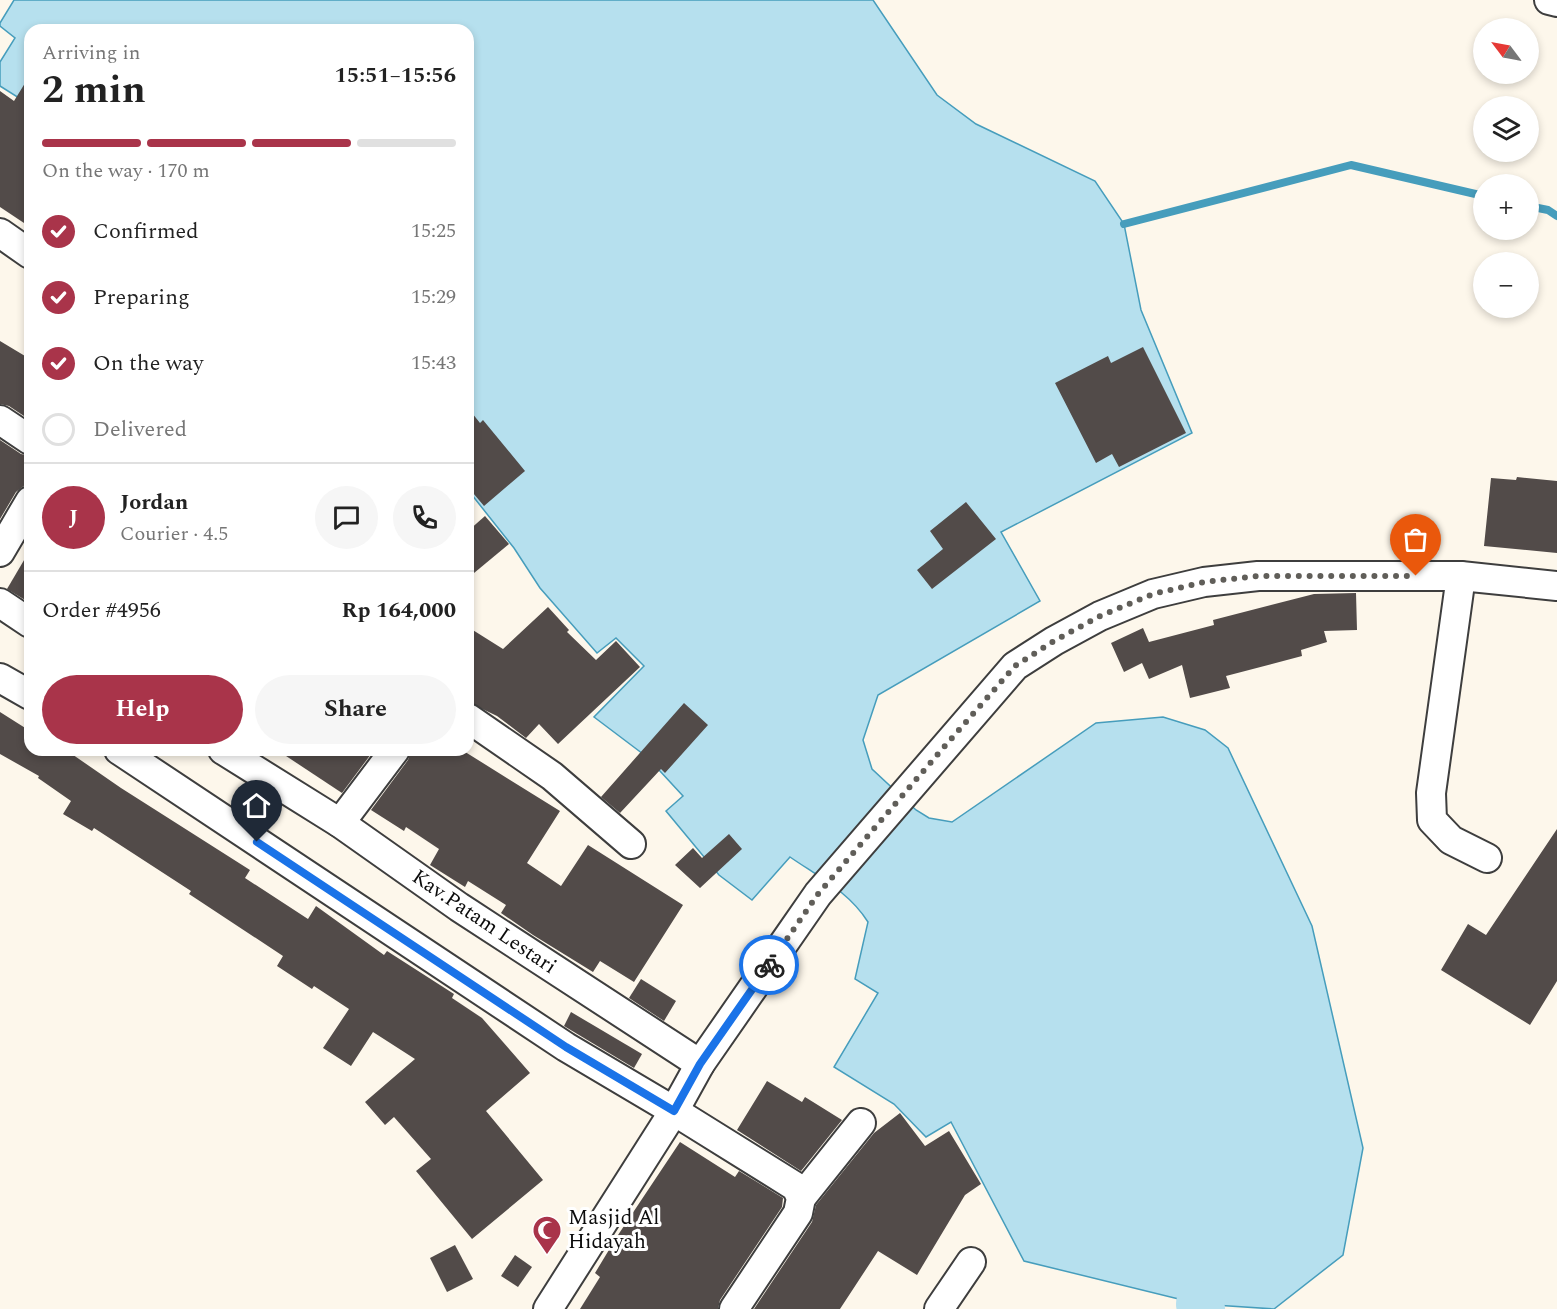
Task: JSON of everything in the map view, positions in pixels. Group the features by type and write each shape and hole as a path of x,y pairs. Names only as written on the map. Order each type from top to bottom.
{"street":[{"path":"1549,0 1557,2"},
{"path":"0,233 24,250"},
{"path":"0,420 24,436"},
{"path":"0,552 24,511"},
{"path":"548,1309 674,1111 700,1064 818,894 1015,666 1100,616 1153,594 1204,582 1258,576 1461,576 1557,586"},
{"path":"1461,576 1431,793 1432,820 1451,840 1487,858"},
{"path":"0,603 24,619"},
{"path":"0,678 24,692"},
{"path":"474,722 552,776 631,844"},
{"path":"128,756 566,1047 795,1187 801,1198"},
{"name":"Kav.Patam Lestari","path":"233,756 340,823 459,907 700,1064"},
{"path":"340,823 390,756"},
{"path":"734,1309 798,1213 801,1198 861,1123"},
{"path":"939,1309 970,1262"}],"water":[{"path":"14,0 873,0 937,95 976,124 1095,181 1124,224 1141,310 1192,433 1001,532 1040,601 878,695 863,740 872,769 916,810 929,818 952,822 1096,723 1163,717 1205,730 1228,748 1312,926 1363,1148 1343,1255 1274,1309 1199,1304 1024,1261 951,1122 926,1137 894,1104 834,1067 878,993 855,979 868,922 843,894 790,857 752,900 719,875 666,811 683,796 647,757 594,717 644,666 616,638 597,653 540,588 514,548 474,498 474,24 24,24 24,101 0,86 0,62 15,38 0,26"}],"building":[{"path":"24,85 24,223 0,207 0,91 14,101"},
{"path":"0,341 24,355 24,416 9,406 0,404"},
{"path":"1143,347 1186,433 1119,467 1112,454 1096,463 1055,383 1108,356 1111,363"},
{"path":"474,416 480,423 483,420 525,471 484,506 474,494"},
{"path":"0,440 24,455 24,486 16,492 0,519"},
{"path":"1517,477 1557,481 1557,553 1484,546 1491,478 1516,480"},
{"path":"966,502 996,539 932,589 917,570 943,549 930,531"},
{"path":"485,516 509,544 474,573 474,526"},
{"path":"24,560 24,599 7,589"},
{"path":"1356,593 1357,630 1324,631 1327,642 1301,650 1302,656 1226,676 1230,688 1190,698 1182,665 1149,679 1142,663 1124,672 1111,643 1143,628 1149,642 1214,625 1213,620 1314,594"},
{"path":"548,607 569,630 567,632 596,660 616,641 640,667 558,744 539,724 526,738 497,716 474,705 474,631 503,649"},
{"path":"684,703 708,725 665,773 661,769 620,813 601,797"},
{"path":"0,712 24,727 24,756 75,756 250,870 245,878 308,919 316,906 384,955 387,951 454,994 452,998 482,1018 530,1073 486,1111 543,1180 472,1239 416,1171 431,1159 394,1117 385,1125 365,1102 415,1059 373,1032 351,1066 323,1048 349,1009 314,986 312,989 277,966 283,956 189,894 191,891 94,828 92,831 63,814 71,801 38,778 39,776 0,754"},
{"path":"286,756 370,756 342,793"},
{"path":"409,756 472,756 560,811 527,863 561,886 588,845 683,905 634,982 600,961 593,972 533,935 501,913 506,905 468,881 465,887 430,865 439,849 406,827 404,831 371,810"},
{"path":"1557,829 1557,981 1530,1025 1441,970 1468,924 1486,935"},
{"path":"729,834 742,849 700,888 675,865 693,848 702,858"},
{"path":"641,979 676,1001 664,1021 629,998"},
{"path":"571,1012 642,1054 634,1068 564,1026"},
{"path":"767,1081 802,1102 805,1097 842,1120 801,1171 737,1130"},
{"path":"900,1113 925,1146 949,1131 981,1184 965,1195 917,1275 878,1251 840,1309 754,1309 812,1222 816,1205 874,1133"},
{"path":"680,1142 735,1177 739,1171 783,1198 782,1207 720,1300 718,1309 580,1309 600,1277 595,1273"},
{"path":"455,1245 473,1279 447,1292 430,1258"},
{"path":"515,1255 532,1267 518,1287 501,1276"}],"waterway":[{"path":"1124,224 1351,165 1473,193"},
{"path":"1539,208 1548,210 1557,216"},
{"path":"1199,1304 1202,1309"}],"way so far":[{"path":"769,965 818,894 1015,666 1054,641 1100,616 1153,594 1204,582 1258,576 1416,576"}],"place":[{"name":"Masjid Al Hidayah","path":"547,1256"}],"route":[{"path":"257,842 566,1047 674,1111 700,1064 769,965"}]}
